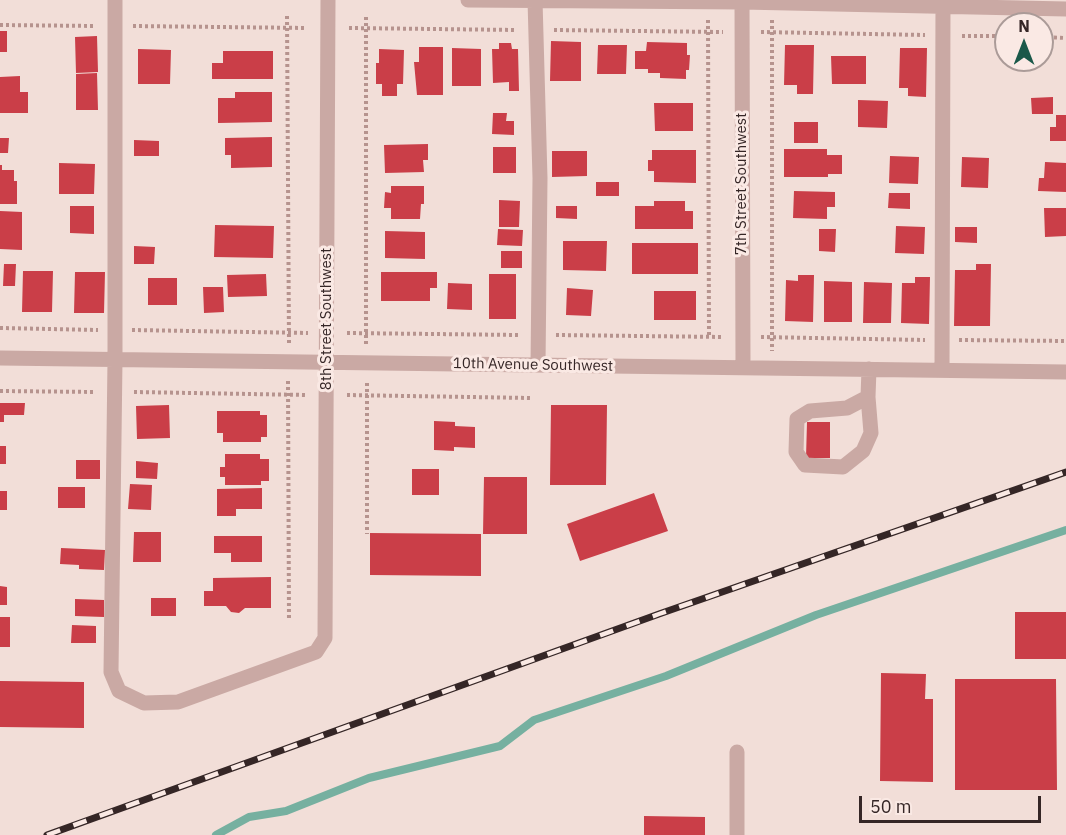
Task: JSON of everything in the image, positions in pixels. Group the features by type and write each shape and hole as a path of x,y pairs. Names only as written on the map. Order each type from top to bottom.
{"street":[{"path":"115,0 115,392"},
{"name":"8th Street Southwest","path":"115,392 111,672 119,691 144,703 178,702 316,652 325,638 328,0"},
{"path":"468,0 943,4 1066,9"},
{"path":"535,1 540,178 538,365"},
{"name":"7th Street Southwest","path":"742,1 743,367"},
{"path":"942,370 943,4"},
{"name":"10th Avenue Southwest","path":"0,358 1066,372"},
{"path":"868,397 847,408 810,411 797,420 796,452 805,465 843,466 863,451 871,433 868,397 869,369"},
{"path":"737,752 737,835"}],"path":[{"path":"287,16 289,346"},
{"path":"708,16 709,337"},
{"path":"366,17 366,347"},
{"path":"772,18 772,352"},
{"path":"0,25 307,28"},
{"path":"757,32 994,36"},
{"path":"0,328 309,333"},
{"path":"758,337 1066,341"},
{"path":"288,381 289,621"},
{"path":"366,382 367,534"},
{"path":"0,391 307,395"},
{"path":"347,395 530,398"}],"building":[{"path":"0,31 7,31 7,52 0,52"},
{"path":"97,36 98,72 76,73 75,37"},
{"path":"551,41 581,42 581,81 550,81"},
{"path":"647,42 687,43 687,55 690,55 686,79 660,78 660,73 648,73 648,69 635,69 635,51 646,51"},
{"path":"499,43 511,43 512,49 518,49 519,91 509,91 509,82 493,83 492,49 499,49"},
{"path":"598,45 627,45 626,74 597,74"},
{"path":"785,45 814,45 813,94 797,94 797,85 784,85"},
{"path":"419,47 443,47 443,95 417,95 414,62 419,62"},
{"path":"452,48 481,49 481,86 452,86"},
{"path":"900,48 927,48 926,97 908,96 908,88 899,88"},
{"path":"138,49 171,50 170,84 138,84"},
{"path":"379,49 404,50 403,84 397,84 397,96 382,96 382,84 376,84"},
{"path":"223,51 273,51 273,79 212,79 212,63 223,63"},
{"path":"831,56 866,56 866,84 832,84"},
{"path":"97,73 98,110 76,110 76,74"},
{"path":"20,76 20,92 28,92 28,113 0,113 0,77"},
{"path":"235,92 272,92 272,122 218,123 218,98 235,98"},
{"path":"1053,97 1053,114 1032,114 1031,98"},
{"path":"858,100 888,101 887,128 858,127"},
{"path":"654,103 693,103 693,131 655,131"},
{"path":"493,113 507,113 506,121 514,121 514,135 492,134"},
{"path":"1056,115 1066,115 1066,141 1050,141 1050,127 1056,127"},
{"path":"794,122 818,122 818,143 794,143"},
{"path":"272,137 272,167 231,168 231,155 225,155 225,138"},
{"path":"0,138 9,138 8,153 0,153"},
{"path":"134,140 159,141 159,156 134,156"},
{"path":"428,144 428,160 423,160 424,172 385,173 384,145"},
{"path":"493,147 516,147 516,173 493,173"},
{"path":"784,149 827,149 827,155 842,155 842,174 828,174 828,177 784,177"},
{"path":"652,150 696,150 696,183 654,182 654,171 648,171 648,160 652,160"},
{"path":"552,151 587,151 587,176 552,177"},
{"path":"890,156 919,157 918,184 889,183"},
{"path":"962,157 989,158 988,188 961,187"},
{"path":"1045,162 1066,163 1066,192 1038,191 1039,178 1044,178"},
{"path":"59,163 95,164 94,194 59,194"},
{"path":"0,165 2,165 2,170 14,170 14,181 17,181 17,204 0,204"},
{"path":"596,182 619,182 619,196 596,196"},
{"path":"391,186 424,186 424,204 421,204 420,219 391,219 391,208 384,208 385,192 391,193"},
{"path":"794,191 835,192 835,207 827,207 827,219 793,218"},
{"path":"889,193 910,193 910,209 888,208"},
{"path":"499,200 520,201 519,227 499,227"},
{"path":"654,201 685,201 685,211 693,211 693,229 635,229 635,206 654,206"},
{"path":"70,206 94,206 94,234 70,233"},
{"path":"556,206 577,206 577,219 556,218"},
{"path":"1044,208 1066,208 1066,236 1045,237"},
{"path":"0,211 22,212 22,250 0,249"},
{"path":"215,225 274,226 273,258 214,257"},
{"path":"896,226 925,227 924,254 895,253"},
{"path":"955,227 977,227 977,243 955,242"},
{"path":"498,229 523,230 522,246 497,245"},
{"path":"819,229 836,229 835,252 819,251"},
{"path":"385,231 425,232 425,259 385,258"},
{"path":"563,241 607,241 606,271 563,270"},
{"path":"632,243 698,243 698,274 632,274"},
{"path":"134,246 155,247 154,264 134,264"},
{"path":"501,251 522,251 522,268 501,268"},
{"path":"4,264 16,264 15,286 3,286"},
{"path":"976,264 991,264 990,326 954,326 955,270 976,270"},
{"path":"23,271 53,271 52,312 22,312"},
{"path":"75,272 105,272 104,313 74,313"},
{"path":"381,272 437,272 437,288 430,288 430,301 381,301"},
{"path":"266,274 267,296 228,297 227,275"},
{"path":"489,274 516,274 516,319 489,319"},
{"path":"798,275 814,275 813,322 785,321 786,280 798,281"},
{"path":"915,277 930,277 929,324 901,323 902,283 915,283"},
{"path":"148,278 177,278 177,305 148,305"},
{"path":"824,281 852,282 852,322 824,322"},
{"path":"864,282 892,283 891,323 863,323"},
{"path":"448,283 472,284 472,310 447,309"},
{"path":"203,287 223,287 224,312 204,313"},
{"path":"567,288 593,290 591,316 566,315"},
{"path":"654,291 696,291 696,320 654,320"},
{"path":"0,403 25,403 24,415 4,415 4,422 0,422"},
{"path":"169,405 170,438 137,439 136,406"},
{"path":"551,405 607,405 606,485 550,485"},
{"path":"217,411 260,411 260,415 267,415 267,437 261,437 261,442 223,442 223,433 217,433"},
{"path":"434,421 455,422 455,426 475,427 475,448 454,447 454,451 434,450"},
{"path":"807,422 830,422 830,458 806,458"},
{"path":"0,446 6,446 6,464 0,464"},
{"path":"225,454 260,454 260,459 269,459 269,481 261,481 261,485 225,485 225,477 220,477 220,467 225,467"},
{"path":"76,460 100,460 100,479 76,479"},
{"path":"136,461 158,463 157,479 136,478"},
{"path":"412,469 439,469 439,495 412,495"},
{"path":"484,477 527,477 527,534 483,534"},
{"path":"130,484 152,485 151,510 128,509"},
{"path":"58,487 85,487 85,508 58,508"},
{"path":"262,488 262,509 236,509 236,516 217,516 217,489"},
{"path":"0,491 7,491 7,510 0,510"},
{"path":"654,493 668,531 580,561 567,524"},
{"path":"134,532 161,532 161,562 133,562"},
{"path":"370,533 481,534 481,576 370,575"},
{"path":"214,536 262,536 262,562 231,562 231,553 214,553"},
{"path":"61,548 105,550 104,570 79,569 79,565 60,564"},
{"path":"271,577 271,608 245,608 239,613 231,612 226,606 204,606 204,591 213,591 213,578"},
{"path":"0,586 7,587 7,605 0,605"},
{"path":"151,598 176,598 176,616 151,616"},
{"path":"75,599 104,600 104,617 75,616"},
{"path":"1015,612 1066,612 1066,659 1015,659"},
{"path":"0,617 10,617 10,647 0,647"},
{"path":"72,625 96,626 96,643 71,643"},
{"path":"881,673 926,674 925,699 933,699 933,782 880,781"},
{"path":"955,679 1056,679 1057,790 955,790"},
{"path":"0,681 84,682 84,728 0,727"},
{"path":"644,816 705,817 705,835 644,835"}],"waterway":[{"path":"216,835 249,817 286,811 369,778 500,746 534,720 666,676 816,615 1066,530"}],"railway":[{"path":"47,835 659,614 1066,472"}]}
